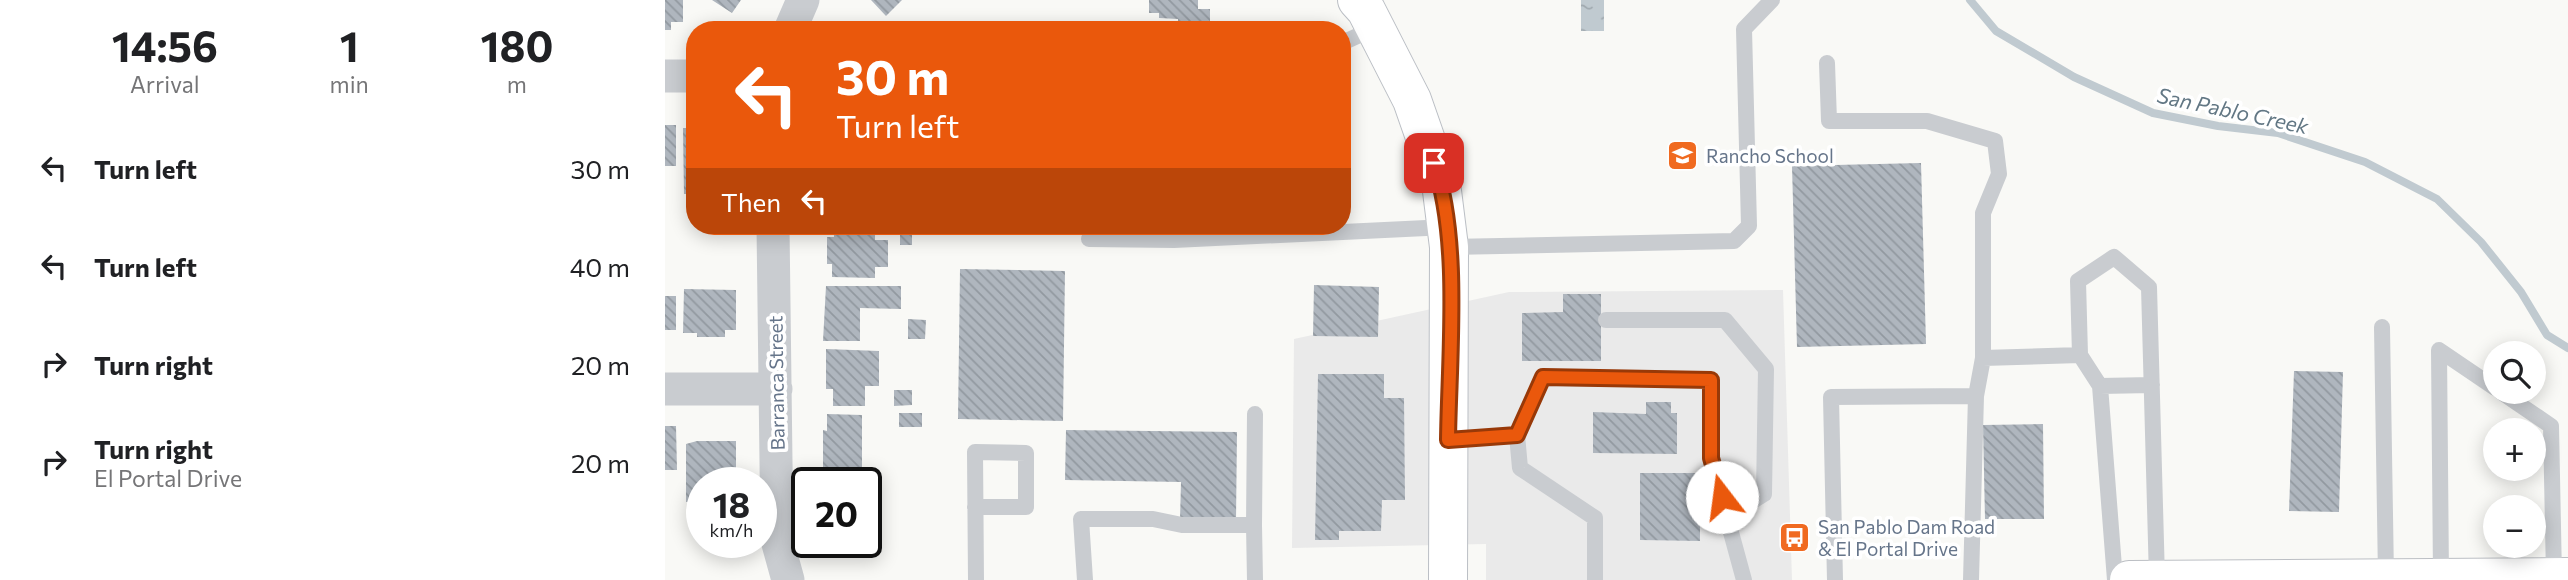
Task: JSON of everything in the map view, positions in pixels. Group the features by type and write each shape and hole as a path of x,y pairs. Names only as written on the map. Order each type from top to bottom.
{"main road":[{"path":"1363,16 1412,100 1441,183 1449,237 1448,580"},
{"path":"2129,580 2559,578"}],"street":[{"path":"794,21 803,0"},
{"path":"665,76 686,76"},
{"name":"Barranca Street","path":"773,235 777,540 788,580"},
{"path":"665,389 776,389"}],"lane":[{"path":"1089,239 1449,237 1523,246 1734,241 1749,226 1744,29 1772,0"},
{"path":"1826,63 1829,121 1927,121 1995,141 1999,174 1983,213 1983,358 1976,396 1972,580"},
{"path":"2115,580 2100,386 2080,355 2078,281 2114,257 2149,287 2157,579"},
{"path":"1606,320 1724,320 1766,369 1764,494 1727,517"},
{"path":"2382,327 2386,577"},
{"path":"2441,577 2439,349 2483,380"},
{"path":"1983,358 2080,355"},
{"path":"1595,580 1595,518 1520,468 1517,435 1543,377 1711,380 1711,458 1744,580"},
{"path":"2100,386 2152,385"},
{"path":"1835,580 1832,397 1976,396"},
{"path":"2519,404 2551,426 2559,578"},
{"path":"1255,414 1255,580"},
{"path":"1448,440 1517,435"},
{"path":"975,507 1026,507 1025,453 975,452 975,507 976,580"},
{"path":"1085,580 1081,519 1153,519 1182,526 1254,524"}],"shaded area":[{"path":"1783,290 1792,580 1486,580 1486,544 1292,548 1294,339 1509,292"}],"water":[{"path":"1581,0 1604,0 1604,31 1581,31"}],"building":[{"path":"665,0 683,0 683,22 671,22 671,30 665,30"},
{"path":"712,0 741,0 732,13"},
{"path":"871,0 902,0 886,16"},
{"path":"1149,0 1198,0 1198,9 1210,9 1210,21 1178,21 1159,18 1159,13 1149,13"},
{"path":"665,125 676,125 676,166 665,166"},
{"path":"683,128 686,128 686,194"},
{"path":"1921,163 1926,344 1797,347 1792,166"},
{"path":"875,235 875,240 888,240 888,267 875,267 875,278 832,277 832,264 827,264 827,237"},
{"path":"900,235 912,235 912,245 900,245"},
{"path":"1149,235 1162,235 1162,237 1149,238"},
{"path":"960,269 1065,271 1063,421 958,419"},
{"path":"1314,285 1379,287 1378,337 1313,336"},
{"path":"826,286 901,286 901,309 860,308 860,341 823,341"},
{"path":"684,289 736,290 736,330 725,330 725,337 697,337 697,333 683,333"},
{"path":"1563,294 1601,294 1601,361 1522,361 1522,313 1563,312"},
{"path":"665,296 676,296 676,330 665,330"},
{"path":"908,319 926,320 925,339 908,339"},
{"path":"826,349 879,351 879,386 865,386 865,406 833,406 833,389 826,389"},
{"path":"2294,371 2343,372 2339,512 2289,511"},
{"path":"1318,374 1384,374 1384,398 1404,398 1405,500 1382,500 1381,531 1339,531 1339,540 1315,540"},
{"path":"894,390 912,390 912,405 894,406"},
{"path":"1646,402 1671,402 1671,413 1677,413 1677,454 1593,453 1593,412 1646,414"},
{"path":"899,413 922,413 922,427 899,427"},
{"path":"827,414 862,415 862,467 823,467 823,430 827,431"},
{"path":"2043,424 2044,519 1985,519 1983,425"},
{"path":"665,426 676,426 677,470 665,470"},
{"path":"1066,430 1237,432 1236,521 1180,520 1181,482 1065,480"},
{"path":"697,441 736,441 736,467 686,467 686,444"},
{"path":"1640,473 1700,473 1700,541 1640,540"}],"waterway":[{"name":"San Pablo Creek","path":"1970,0 1996,31 2074,77 2153,113 2218,126 2278,133 2365,162 2437,199 2481,242 2521,292 2547,335 2568,348"}],"place":[{"name":"Rancho School","path":"1683,155"},
{"name":"San Pablo Dam Road & El Portal Drive","path":"1795,537"}],"route":[{"path":"1434,163 1441,183 1450,247 1448,440 1517,435 1543,377 1711,380 1711,458 1722,497"}]}
